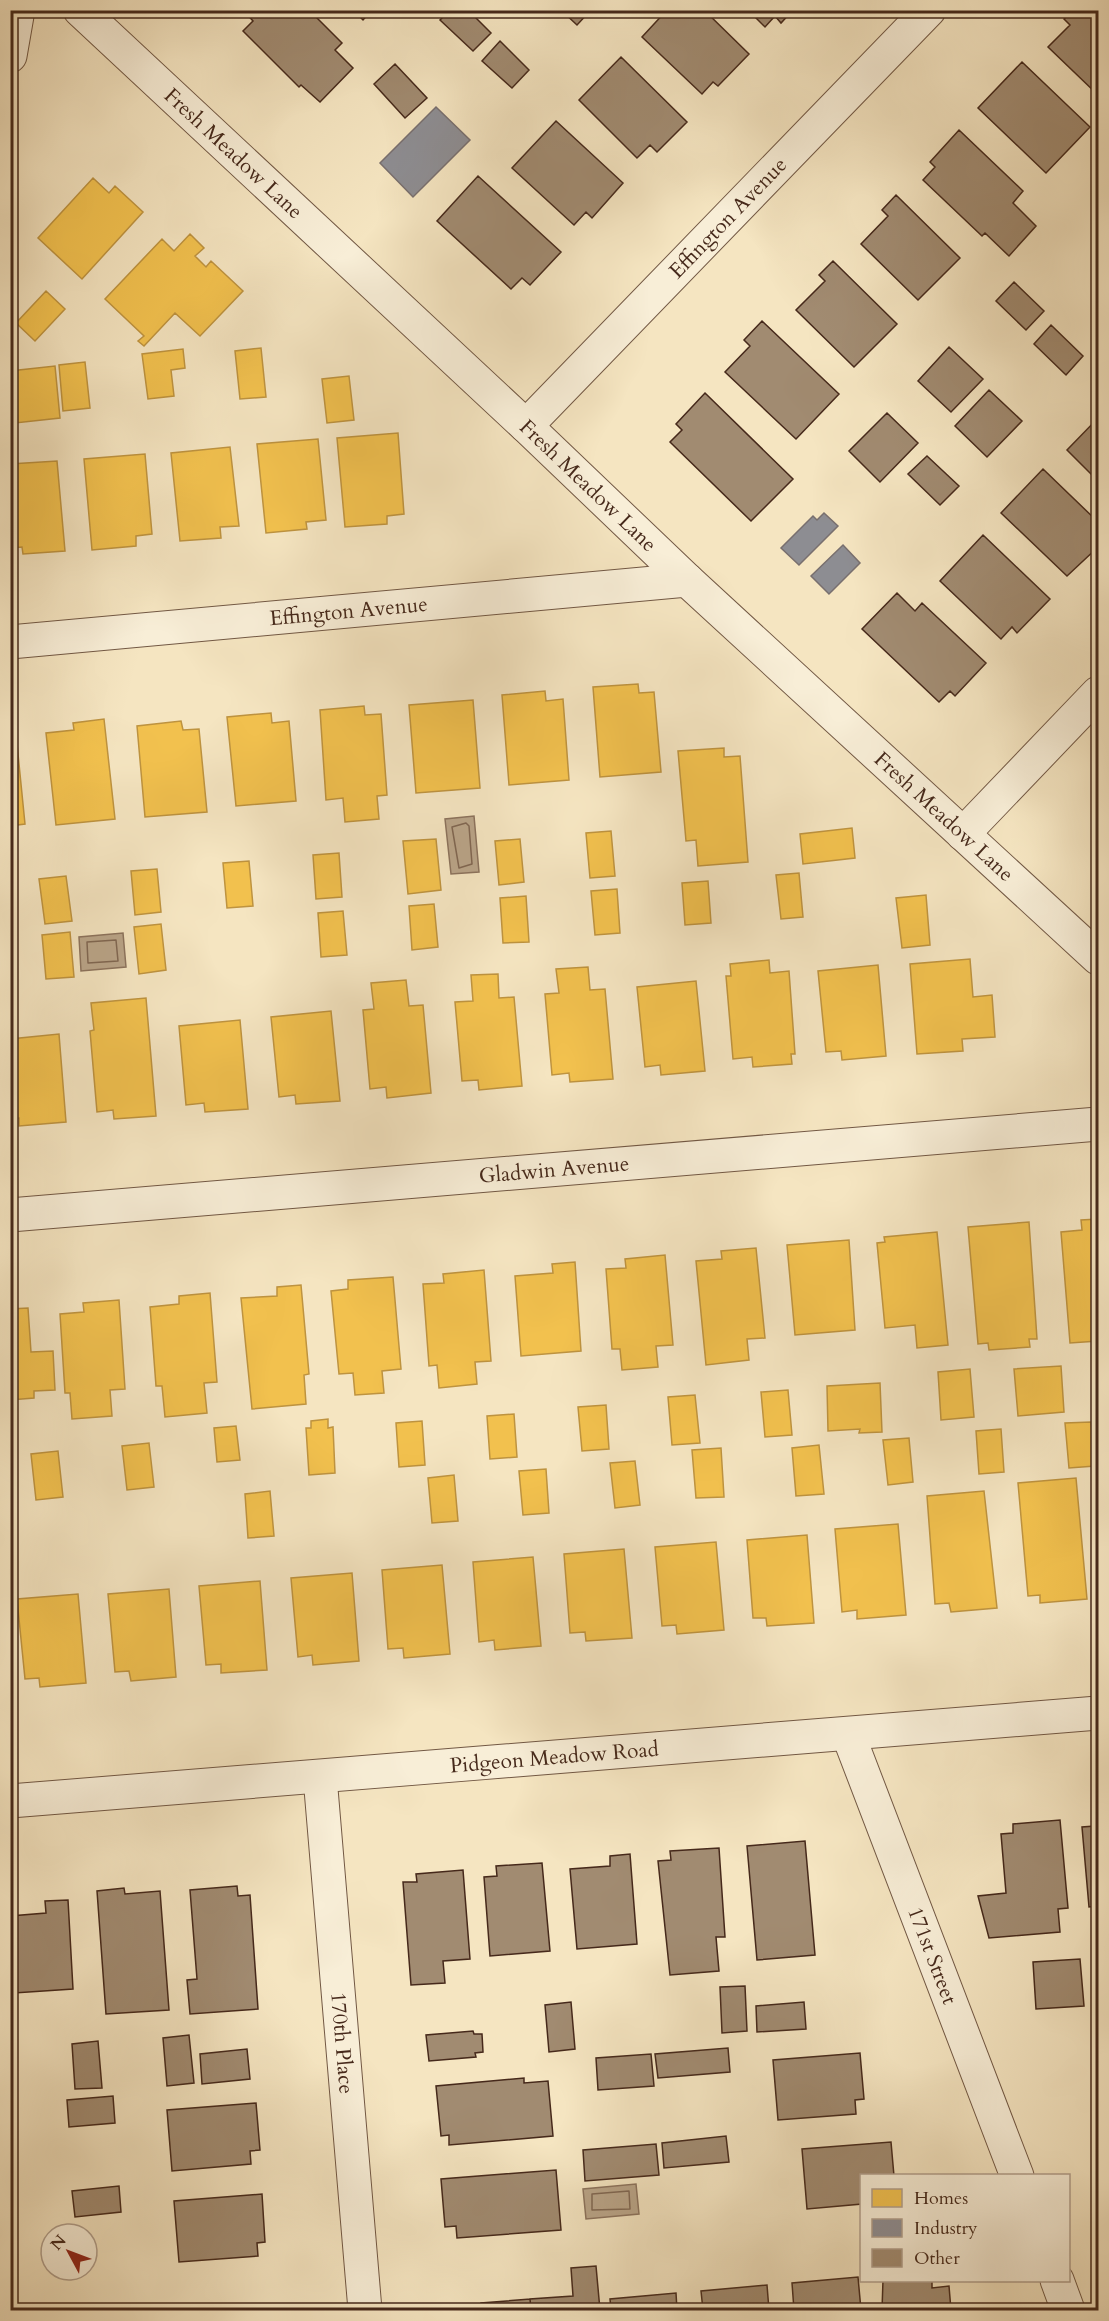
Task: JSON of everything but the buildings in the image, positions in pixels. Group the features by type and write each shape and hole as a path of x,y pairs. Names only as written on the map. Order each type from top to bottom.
{"street":[{"path":"10,56 18,10"},
{"name":"Effington Avenue","path":"526,426 929,10"},
{"name":"Fresh Meadow Lane","path":"93,15 687,580 1098,958"},
{"name":"Effington Avenue","path":"10,642 687,580"},
{"path":"963,834 1098,693"},
{"name":"Gladwin Avenue","path":"10,1215 1098,1124"},
{"name":"Pidgeon Meadow Road","path":"10,1801 1098,1713"},
{"name":"171st Street","path":"848,1734 1017,2174"},
{"name":"170th Place","path":"320,1777 365,2310"},
{"path":"1058,2282 1068,2310"}],"water":[{"path":"474,816 479,872 451,874 445,819"},
{"path":"123,933 126,967 81,971 79,937"},
{"path":"636,2184 639,2214 586,2219 583,2189"}]}
